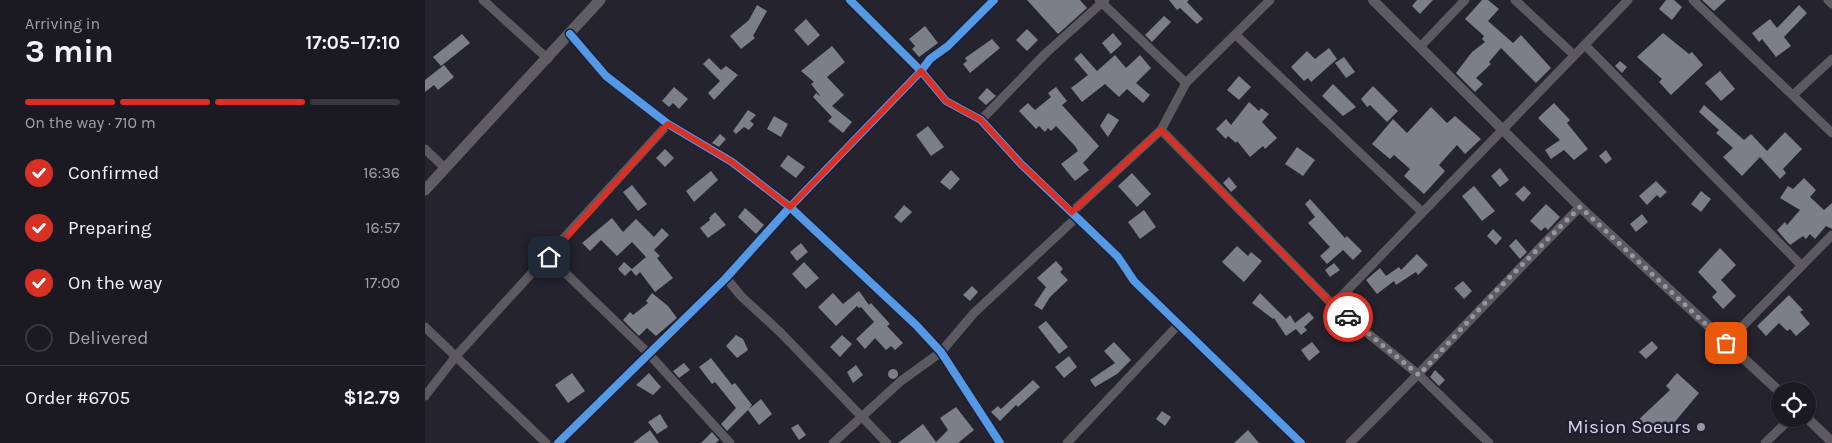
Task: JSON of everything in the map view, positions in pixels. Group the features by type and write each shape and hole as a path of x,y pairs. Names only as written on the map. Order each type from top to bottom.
{"main road":[{"path":"425,190 600,0"}],"street":[{"path":"483,0 548,58"},
{"path":"850,0 921,71 946,101 981,120 1021,164 1075,214 1117,257 1135,281 1301,443"},
{"path":"558,443 727,278 790,207 921,71 930,58 948,46 994,0"},
{"path":"833,443 901,381 941,352 974,313 1161,130 1186,83 1270,0"},
{"path":"1373,0 1580,207 1771,384"},
{"path":"1421,46 1465,0"},
{"path":"1515,0 1574,55"},
{"path":"1333,305 1421,211 1628,0"},
{"path":"1693,0 1832,133"},
{"path":"1828,0 1832,4"},
{"path":"981,120 1045,54 1102,1 1186,83"},
{"path":"570,34 606,76 668,124 732,162 790,207 916,325 941,352 1000,443"},
{"path":"1236,35 1421,211"},
{"path":"1585,45 1801,265"},
{"path":"1793,95 1832,59"},
{"path":"425,396 456,356 549,257 668,124"},
{"path":"1161,130 1333,305 1419,375 1489,443"},
{"path":"425,149 445,168"},
{"path":"1350,443 1419,375 1497,290 1580,207"},
{"path":"1726,343 1832,235"},
{"path":"549,257 649,353 730,443"},
{"path":"727,278 742,297 781,333 887,443"},
{"path":"1067,443 1179,324"},
{"path":"425,327 546,443"},
{"path":"1765,443 1782,427"},
{"path":"1816,427 1832,442"}],"building":[{"path":"1027,0 1080,0 1087,8 1058,34"},
{"path":"1169,0 1189,0 1187,2 1203,19 1197,24 1180,8 1177,10"},
{"path":"1417,0 1433,0 1420,14 1412,6"},
{"path":"1482,0 1488,0 1499,9 1488,21 1513,43 1521,35 1551,68 1536,83 1501,48 1489,62 1491,64 1476,78 1483,84 1475,92 1456,73 1472,52 1485,42 1482,39 1484,36 1465,19"},
{"path":"1666,0 1674,0 1682,7 1672,20 1659,9"},
{"path":"1702,0 1726,0 1714,11"},
{"path":"757,5 767,11 753,36 755,38 741,49 730,36 749,20"},
{"path":"1799,5 1807,13 1784,37 1791,46 1776,57 1762,39 1759,42 1752,33 1770,19 1777,28"},
{"path":"1164,16 1171,22 1152,42 1145,35"},
{"path":"806,19 820,35 808,46 794,30"},
{"path":"925,26 938,43 919,57 912,49 915,46 909,39"},
{"path":"1027,29 1038,40 1027,51 1016,40"},
{"path":"1113,33 1122,44 1111,54 1102,43"},
{"path":"1663,33 1689,54 1692,52 1703,65 1671,95 1659,82 1662,79 1637,57"},
{"path":"462,34 470,43 441,66 433,57"},
{"path":"992,39 1000,48 970,73 963,64 967,61 965,58"},
{"path":"832,46 845,62 827,77 844,95 832,106 852,122 843,133 828,121 832,117 813,97 816,93 821,97 811,84 814,82 801,71"},
{"path":"1329,48 1337,59 1311,82 1308,78 1304,81 1291,67 1307,51 1315,59"},
{"path":"1081,53 1097,71 1115,55 1126,68 1140,55 1151,68 1136,83 1150,95 1143,103 1127,89 1119,97 1105,84 1082,102 1071,88 1088,75 1074,59"},
{"path":"1344,57 1355,72 1346,78 1335,63"},
{"path":"709,58 721,70 726,66 738,75 714,100 708,93 720,81 703,64"},
{"path":"1620,61 1627,67 1622,73 1615,66"},
{"path":"444,65 454,77 438,90 434,85 425,92 425,80"},
{"path":"1720,71 1735,89 1721,101 1705,83"},
{"path":"1239,76 1251,87 1239,100 1227,90"},
{"path":"1333,84 1356,107 1343,116 1322,96"},
{"path":"1373,86 1398,111 1387,122 1370,105 1367,107 1361,99"},
{"path":"674,87 688,99 679,109 673,103 669,107 662,101"},
{"path":"1056,87 1067,101 1062,105 1099,146 1083,163 1089,170 1075,181 1061,164 1078,151 1075,146 1056,126 1051,131 1048,128 1045,132 1039,126 1036,129 1019,111 1028,103 1035,110 1051,97 1048,93"},
{"path":"987,88 996,96 986,105 978,98"},
{"path":"1249,102 1259,111 1261,108 1269,114 1262,122 1277,138 1265,149 1263,146 1250,157 1237,141 1236,143 1228,136 1226,139 1216,129 1226,119 1231,125"},
{"path":"1554,103 1570,120 1567,123 1588,149 1574,160 1564,150 1551,159 1545,150 1560,140 1538,118"},
{"path":"1704,105 1744,140 1751,134 1767,151 1785,132 1802,149 1783,169 1786,173 1780,179 1760,157 1742,176 1723,157 1733,148 1716,133 1719,130 1699,112"},
{"path":"1431,107 1447,123 1455,116 1481,139 1465,154 1457,145 1439,165 1445,171 1424,194 1404,176 1410,169 1394,155 1390,159 1372,144 1393,119 1407,133"},
{"path":"748,110 756,115 750,121 754,124 749,130 744,127 736,134 733,131"},
{"path":"1108,113 1119,120 1108,137 1100,126"},
{"path":"774,116 788,124 781,137 767,129"},
{"path":"928,126 944,147 931,156 916,135"},
{"path":"720,134 726,139 719,147 712,143"},
{"path":"1297,147 1315,160 1303,176 1285,164"},
{"path":"665,149 674,158 665,167 656,158"},
{"path":"1606,150 1612,159 1606,164 1599,156"},
{"path":"788,155 805,167 796,178 780,166"},
{"path":"1500,168 1509,180 1500,187 1491,176"},
{"path":"951,170 960,179 950,190 940,182"},
{"path":"711,171 718,180 694,202 686,191"},
{"path":"1132,173 1151,194 1137,207 1118,186"},
{"path":"1229,177 1237,187 1231,192 1223,183"},
{"path":"1804,178 1816,190 1810,197 1824,210 1832,203 1832,229 1826,226 1815,239 1810,234 1806,239 1803,236 1790,245 1777,230 1785,222 1787,225 1800,210 1780,198 1788,186 1793,189"},
{"path":"1656,181 1667,192 1660,198 1657,195 1647,205 1639,196"},
{"path":"632,185 647,204 638,211 623,192"},
{"path":"1474,186 1495,211 1482,221 1462,196"},
{"path":"1524,186 1531,193 1523,202 1515,194"},
{"path":"1701,191 1711,199 1701,212 1691,204"},
{"path":"1310,199 1345,238 1347,236 1362,251 1353,260 1343,250 1327,264 1320,256 1330,247 1308,223 1315,217 1305,204"},
{"path":"1546,204 1560,217 1548,230 1545,227 1541,231 1530,221"},
{"path":"904,205 912,212 901,223 894,217"},
{"path":"745,208 764,225 756,234 738,217"},
{"path":"1144,210 1156,227 1140,239 1128,222"},
{"path":"715,212 726,225 708,238 700,228 710,220 709,218"},
{"path":"1642,214 1648,222 1636,232 1630,224"},
{"path":"612,218 623,232 636,219 654,237 662,228 669,235 654,250 660,256 657,258 673,278 655,292 640,272 636,276 631,270 625,276 618,269 624,262 632,269 646,257 632,242 617,256 601,240 590,251 582,243"},
{"path":"1493,229 1502,238 1496,245 1487,236"},
{"path":"1516,239 1527,252 1520,259 1509,246"},
{"path":"801,243 808,252 797,261 790,252"},
{"path":"1237,246 1248,256 1251,252 1262,261 1244,282 1222,262"},
{"path":"1720,248 1736,265 1721,280 1736,296 1723,309 1712,297 1717,292 1698,272"},
{"path":"1417,254 1428,265 1418,275 1416,272 1396,285 1394,281 1377,294 1366,280 1380,268 1386,276 1399,267 1401,270"},
{"path":"1056,261 1063,269 1060,272 1068,280 1050,297 1042,310 1034,305 1046,287 1037,278"},
{"path":"804,262 819,278 806,289 792,274"},
{"path":"1334,263 1340,270 1330,277 1325,270"},
{"path":"1463,281 1472,291 1464,299 1454,288"},
{"path":"972,286 978,292 970,301 963,295"},
{"path":"859,291 869,305 871,303 890,324 887,326 903,343 895,350 891,346 886,350 875,338 865,349 856,339 874,322 861,307 857,306 836,326 818,307 833,293 843,304"},
{"path":"652,293 668,306 677,318 656,336 647,328 639,336 623,320 630,312 633,315 648,303 646,301"},
{"path":"1260,293 1286,319 1290,315 1295,323 1309,312 1314,318 1304,327 1307,330 1301,335 1296,329 1286,336 1274,318 1252,303"},
{"path":"1789,295 1803,310 1800,312 1810,324 1796,336 1790,329 1787,331 1779,323 1766,336 1757,326"},
{"path":"1046,321 1068,347 1059,354 1038,327"},
{"path":"736,335 743,339 748,350 737,358 726,346"},
{"path":"842,335 852,344 840,357 830,347"},
{"path":"1652,341 1658,348 1646,359 1639,352"},
{"path":"1114,342 1131,360 1117,374 1095,387 1090,380 1115,363 1104,351"},
{"path":"1312,342 1320,352 1309,361 1301,350"},
{"path":"1069,356 1077,367 1064,378 1055,367"},
{"path":"711,358 732,385 735,383 752,405 749,409 761,399 772,414 759,425 748,410 727,431 721,424 736,408 715,382 712,384 699,367"},
{"path":"684,363 690,370 679,378 673,371"},
{"path":"856,365 863,375 853,383 847,372"},
{"path":"891,369 895,369 898,374 897,378 891,379 888,376 888,372"},
{"path":"1435,370 1445,380 1439,386 1430,377"},
{"path":"572,373 585,391 568,403 555,385"},
{"path":"649,373 661,387 653,395 636,385"},
{"path":"1677,373 1699,393 1668,430 1661,423 1648,436 1635,423 1670,390 1666,386"},
{"path":"1033,380 1040,387 1018,407 1016,405 1000,421 991,412 998,406 1001,409"},
{"path":"956,407 974,430 958,443 898,443 923,424 936,442 948,430 940,418"},
{"path":"1162,411 1171,417 1165,426 1156,419"},
{"path":"660,414 668,427 657,434 648,422"},
{"path":"798,424 806,435 799,440 791,428"},
{"path":"650,430 659,443 633,443"},
{"path":"1248,430 1259,443 1234,443"},
{"path":"712,432 719,440 716,443 701,443"}],"cycle path":[{"path":"850,0 921,71 946,101 981,120 1021,164 1118,257 1134,281 1301,443"},
{"path":"558,443 726,278 790,207 921,71 930,59 948,46 994,0"},
{"path":"570,34 606,76 668,124 732,162 790,207 916,325 941,352 1000,443"}],"way so far":[{"path":"1348,317 1419,375 1497,290 1580,207 1726,343"}],"place":[{"name":"Mision Soeurs","path":"1701,427"}],"route":[{"path":"549,257 668,124 732,162 790,207 921,71 946,101 981,120 1002,140 1021,164 1072,212 1161,130 1333,305 1348,317"}]}
